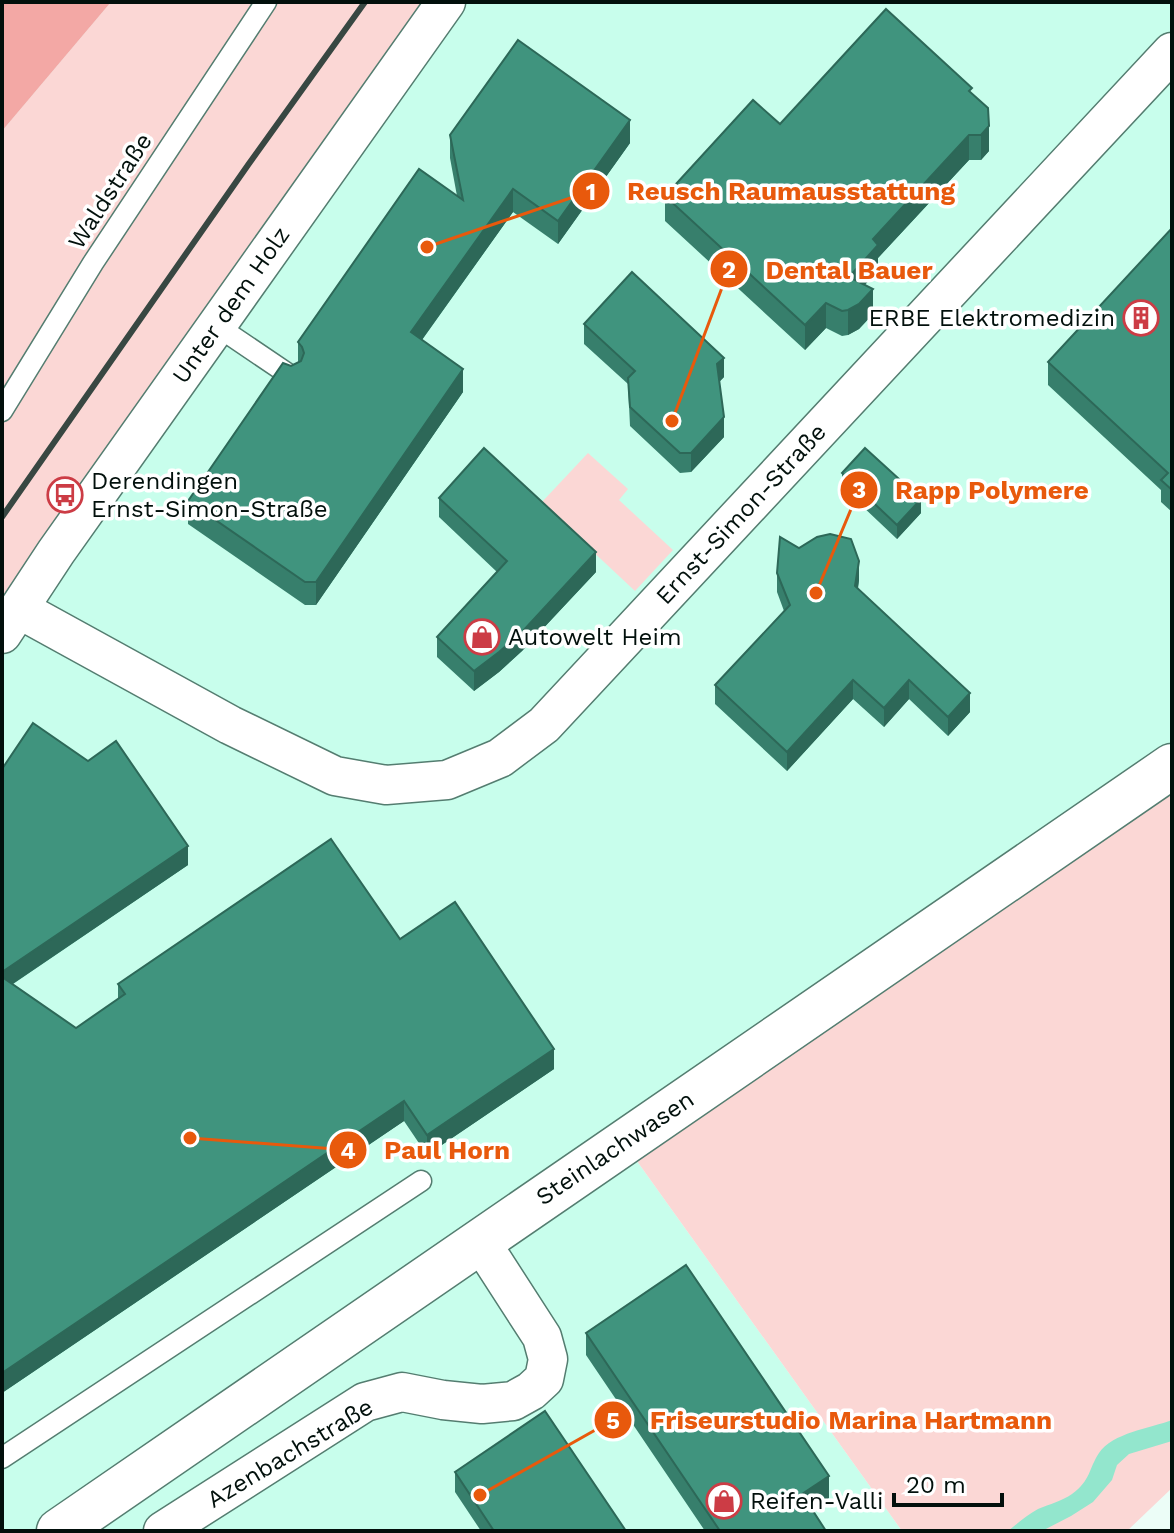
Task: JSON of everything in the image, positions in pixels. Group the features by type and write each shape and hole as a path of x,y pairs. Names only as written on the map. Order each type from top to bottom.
{"street":[{"name":"Unter dem Holz","path":"10,621 446,2"},
{"name":"Ernst-Simon-Straße","path":"10,621 335,776 386,785 447,780 500,758 544,725 1172,52"},
{"name":"Steinlachwasen","path":"59,1531 1172,766"},
{"name":"Azenbachstraße","path":"163,1531 365,1402 402,1392 482,1404 513,1401 531,1391 544,1379 548,1359 542,1337 480,1241"}],"lane":[{"name":"Waldstraße","path":"2,411 93,263 266,2"},
{"path":"217,326 291,376"},
{"path":"2,1458 421,1181"}],"shaded area":[{"path":"2,2 111,2 2,131"},
{"path":"111,2 446,2 2,634 2,131"},
{"path":"446,2 1172,2 1172,766 624,1143 902,1531 2,1531 2,634"},
{"path":"588,453 628,489 619,500 673,550 635,591 541,503"},
{"path":"1172,766 1172,1488 1127,1531 902,1531 624,1143"},
{"path":"1172,1420 1172,1441 1129,1454 1117,1465 1112,1480 1093,1502 1042,1531 1008,1531 1034,1511 1064,1499 1078,1489 1105,1446 1132,1432"}],"building":[{"path":"886,9 972,88 969,91 988,108 989,126 981,135 969,135 873,239 878,245 849,277 873,289 859,304 848,310 842,311 826,303 805,325 665,196 753,100 780,124"},
{"path":"518,40 630,120 558,221 513,189 411,332 463,369 316,582 305,582 188,501 283,363 291,366 301,361 304,353 298,342 419,169 463,200 450,135"},
{"name":"ERBE Elektromedizin","path":"1172,228 1172,490 1161,480 1168,473 1048,362"},
{"path":"632,272 724,358 717,364 724,417 691,453 680,453 630,407 628,378 635,371 584,324"},
{"path":"484,448 596,552 522,632 474,671 437,637 507,561 439,498"},
{"path":"865,448 921,499 897,525 842,473"},
{"path":"830,534 851,539 859,561 855,586 970,693 948,717 909,680 884,708 853,680 787,752 715,685 790,605 777,573 780,537 799,548 817,537"},
{"path":"33,723 88,761 116,741 188,846 2,972 2,769"},
{"path":"331,839 400,939 455,902 554,1049 427,1135 404,1101 2,1373 2,977 76,1028 125,994 118,984"},
{"path":"686,1265 829,1476 802,1494 826,1531 720,1531 586,1333"},
{"path":"545,1411 626,1531 494,1531 455,1472"}],"railway":[{"path":"2,517 365,2"}],"place":[{"name":"Reusch Raumausstattung","path":"427,247"},
{"name":"ERBE Elektromedizin","path":"1141,318"},
{"name":"Dental Bauer","path":"672,421"},
{"name":"Derendingen Ernst-Simon-Straße","path":"65,495"},
{"name":"Rapp Polymere","path":"816,593"},
{"name":"Autowelt Heim","path":"482,637"},
{"name":"Paul Horn","path":"190,1138"},
{"name":"Friseurstudio Marina Hartmann","path":"480,1495"},
{"name":"Reifen-Valli","path":"724,1501"}]}
